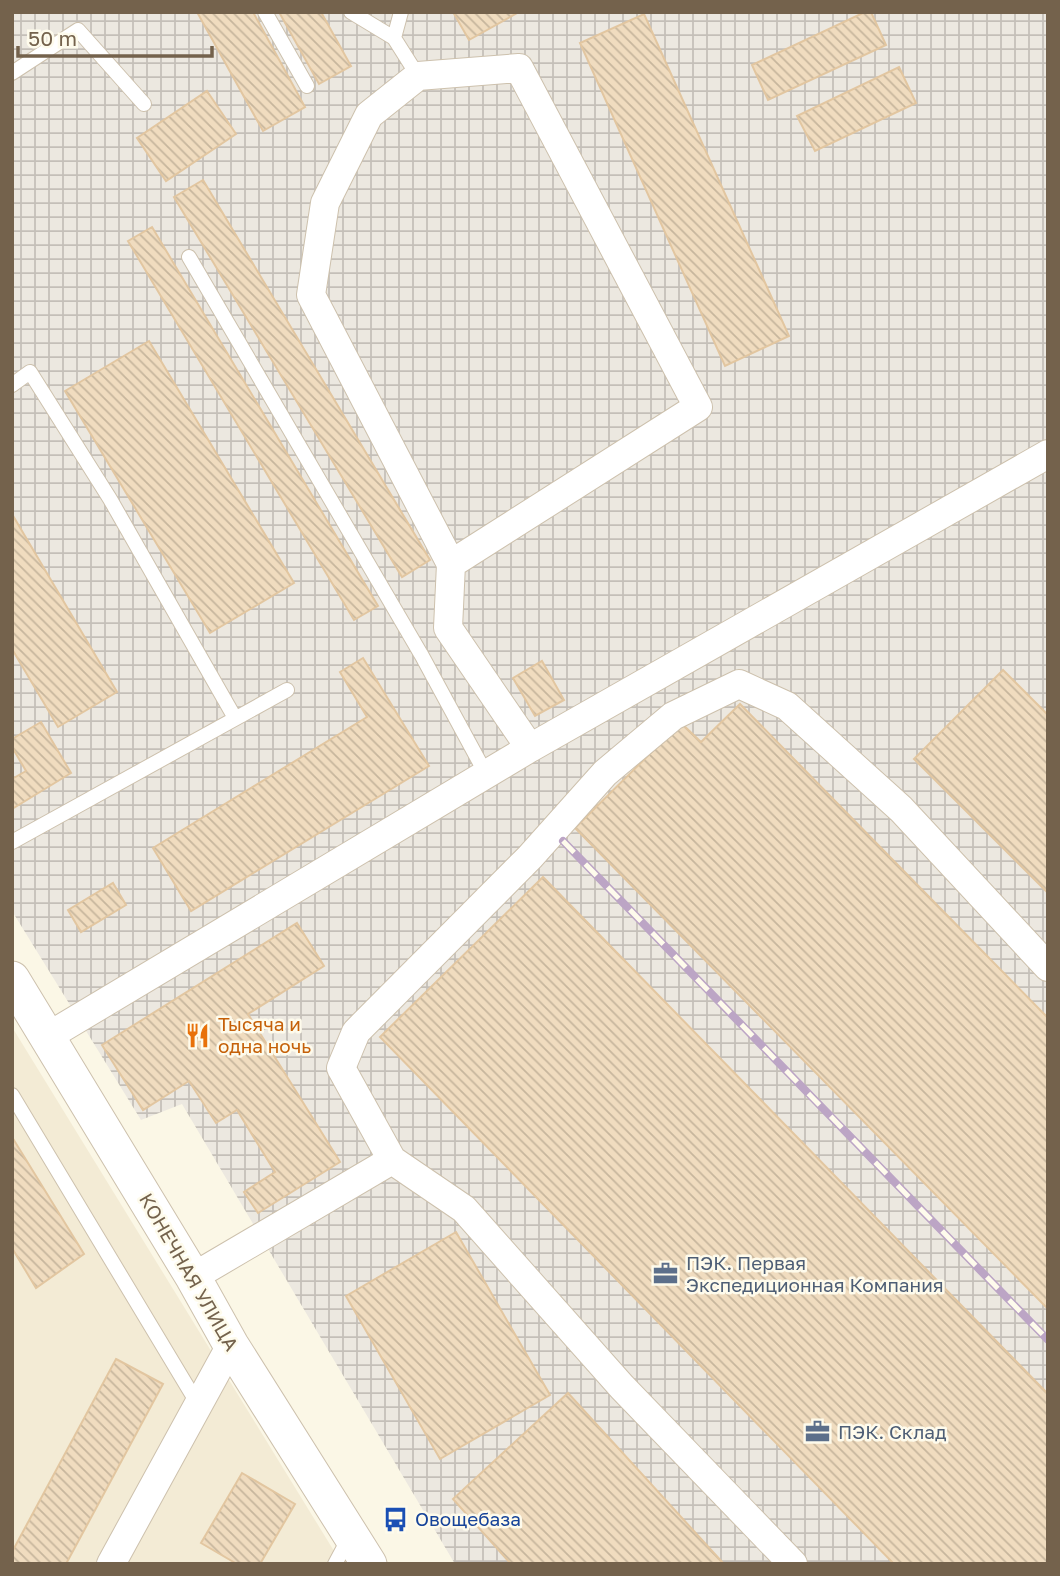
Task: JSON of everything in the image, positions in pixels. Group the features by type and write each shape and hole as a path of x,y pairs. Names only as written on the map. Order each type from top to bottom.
{"street":[{"path":"451,565 698,407 519,68 418,76 369,115 325,202 311,295 451,565 448,628 530,748"},
{"path":"47,1037 530,748 1048,454"},
{"path":"793,1564 622,1387 464,1209 392,1160 341,1068 356,1032 530,857 605,773 673,716 739,684 787,706 901,809 1048,967"},
{"name":"КОНЕЧНАЯ УЛИЦА","path":"12,979 193,1276 351,1554"},
{"path":"193,1276 392,1160"},
{"path":"111,1564 231,1345"}],"lane":[{"path":"265,12 306,86"},
{"path":"351,12 394,38 418,76"},
{"path":"394,38 401,12"},
{"path":"12,73 78,30 144,104"},
{"path":"189,257 422,656 486,774"},
{"path":"12,385 30,372 110,499 235,718"},
{"path":"12,842 287,690"},
{"path":"12,1096 199,1406"}],"shaded area":[{"path":"12,12 1048,12 1048,1564 455,1564 182,1104 141,1120 12,911"},
{"path":"12,1027 342,1564 12,1564"}],"building":[{"path":"197,12 253,12 305,107 263,131"},
{"path":"279,12 321,12 351,66 319,84"},
{"path":"453,12 519,12 469,40"},
{"path":"865,12 871,12 886,45 768,100 752,65"},
{"path":"644,14 789,336 725,366 580,43"},
{"path":"899,67 916,103 815,151 797,116"},
{"path":"207,91 236,134 166,181 137,138"},
{"path":"203,180 430,560 402,577 174,197"},
{"path":"152,227 378,606 354,620 128,241"},
{"path":"149,341 294,583 210,633 65,391"},
{"path":"12,514 117,692 58,727 12,649"},
{"path":"363,658 429,766 191,911 153,848 367,717 340,672"},
{"path":"542,661 564,700 535,716 513,678"},
{"path":"1003,670 1048,715 1048,893 914,759"},
{"path":"740,704 1048,1018 1048,1309 575,828 681,723 701,742"},
{"path":"41,722 71,773 12,809 12,779 26,771 12,747 12,739"},
{"path":"543,877 1048,1394 1048,1564 894,1564 380,1037"},
{"path":"113,883 126,905 81,932 68,910"},
{"path":"297,923 324,966 248,1014 340,1162 258,1213 244,1192 275,1172 237,1110 216,1123 189,1081 143,1110 102,1045"},
{"path":"12,1137 84,1254 36,1288 12,1248"},
{"path":"456,1232 550,1395 440,1459 346,1296"},
{"path":"116,1359 163,1384 66,1564 12,1564 12,1552"},
{"path":"568,1393 724,1564 511,1564 453,1499"},
{"path":"242,1473 295,1504 260,1564 237,1564 201,1543"}],"railway":[{"path":"563,841 1048,1340"}],"place":[{"name":"Тысяча и одна ночь","path":"198,1035"},
{"name":"ПЭК. Первая Экспедиционная Компания","path":"666,1274"},
{"name":"ПЭК. Склад","path":"818,1432"},
{"name":"Овощебаза","path":"395,1519"}]}
